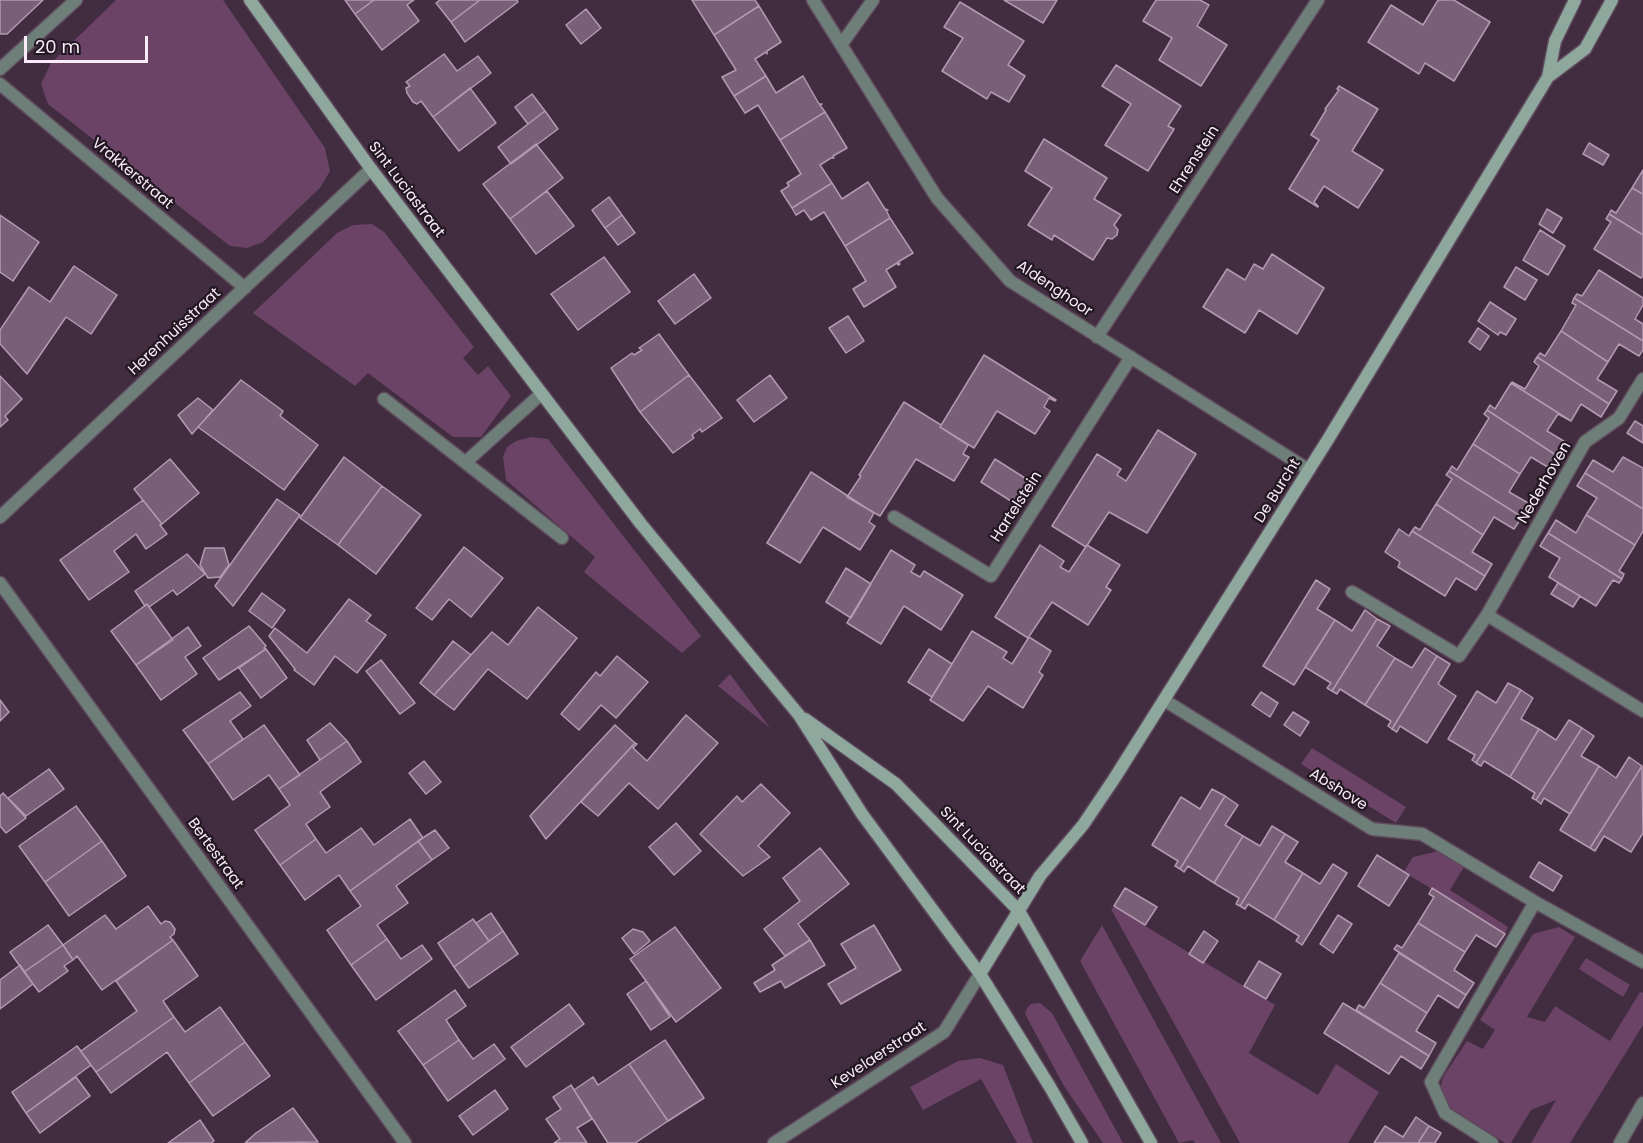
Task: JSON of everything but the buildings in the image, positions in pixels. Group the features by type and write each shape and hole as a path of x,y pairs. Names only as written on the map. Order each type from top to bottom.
{"street":[{"path":"0,69 76,0"},
{"name":"Sint Luciastraat","path":"250,0 370,169 641,524 800,715 862,814 980,974 1083,1143"},
{"name":"Aldenghoor","path":"813,0 936,198 1010,281 1309,470"},
{"path":"841,45 873,0"},
{"name":"Ehrenstein","path":"1097,337 1318,0"},
{"name":"De Burcht","path":"980,974 1041,876 1089,816 1309,470 1548,77 1555,40 1575,0"},
{"name":"De Burcht","path":"1548,77 1585,49 1612,0"},
{"name":"Vrakkerstraat","path":"0,84 245,288"},
{"name":"Herenhuisstraat","path":"0,517 370,169"},
{"name":"Hartelstein","path":"894,517 991,576 1131,357"},
{"name":"Nederhoven","path":"1352,592 1459,656 1487,615 1585,442 1619,418 1643,378"},
{"path":"467,461 542,394"},
{"path":"384,399 467,461 562,538"},
{"name":"Bertestraat","path":"0,582 405,1143"},
{"path":"1487,615 1643,711"},
{"name":"Abshove","path":"1164,700 1372,829 1422,834 1535,902 1642,960"},
{"name":"Sint Luciastraat","path":"800,715 896,784 1019,911 1150,1143"},
{"path":"1492,1143 1445,1113 1431,1082 1535,902"},
{"name":"Kevelaerstraat","path":"774,1143 944,1032 980,974"},
{"path":"1620,1143 1643,1103"}],"shaded area":[{"path":"116,0 223,0 325,148 330,171 320,188 263,242 247,248 230,246 48,104 41,84 51,63"},
{"path":"372,224 384,232 474,347 463,358 478,375 488,366 511,396 481,437 453,437 368,373 355,386 253,313 337,233 353,225"},
{"path":"531,437 548,439 701,636 682,653 584,572 595,557 506,480 503,457 507,447 516,441"},
{"path":"730,674 770,728 718,686"},
{"path":"1312,748 1406,807 1396,823 1301,764"},
{"path":"1439,851 1464,867 1450,890 1508,927 1505,934 1404,872 1413,857"},
{"path":"1114,907 1275,1005 1249,1053 1318,1095 1336,1064 1379,1092 1348,1143 1240,1143 1111,909"},
{"path":"1102,925 1221,1143 1195,1143 1193,1140 1179,1143 1080,961"},
{"path":"1559,927 1575,937 1527,1017 1545,1022 1555,1006 1610,1041 1640,992 1643,993 1643,1025 1570,1143 1531,1143 1556,1100 1531,1110 1511,1143 1505,1143 1446,1105 1441,1092 1443,1077 1467,1041 1483,1049 1495,1030 1480,1020 1533,934"},
{"path":"1586,958 1630,985 1623,997 1579,969"},
{"path":"1040,1003 1052,1013 1123,1143 1103,1143 1064,1086 1025,1014 1031,1004"},
{"path":"980,1058 1003,1065 1033,1143 1017,1143 981,1079 923,1110 910,1087 958,1061"}]}
